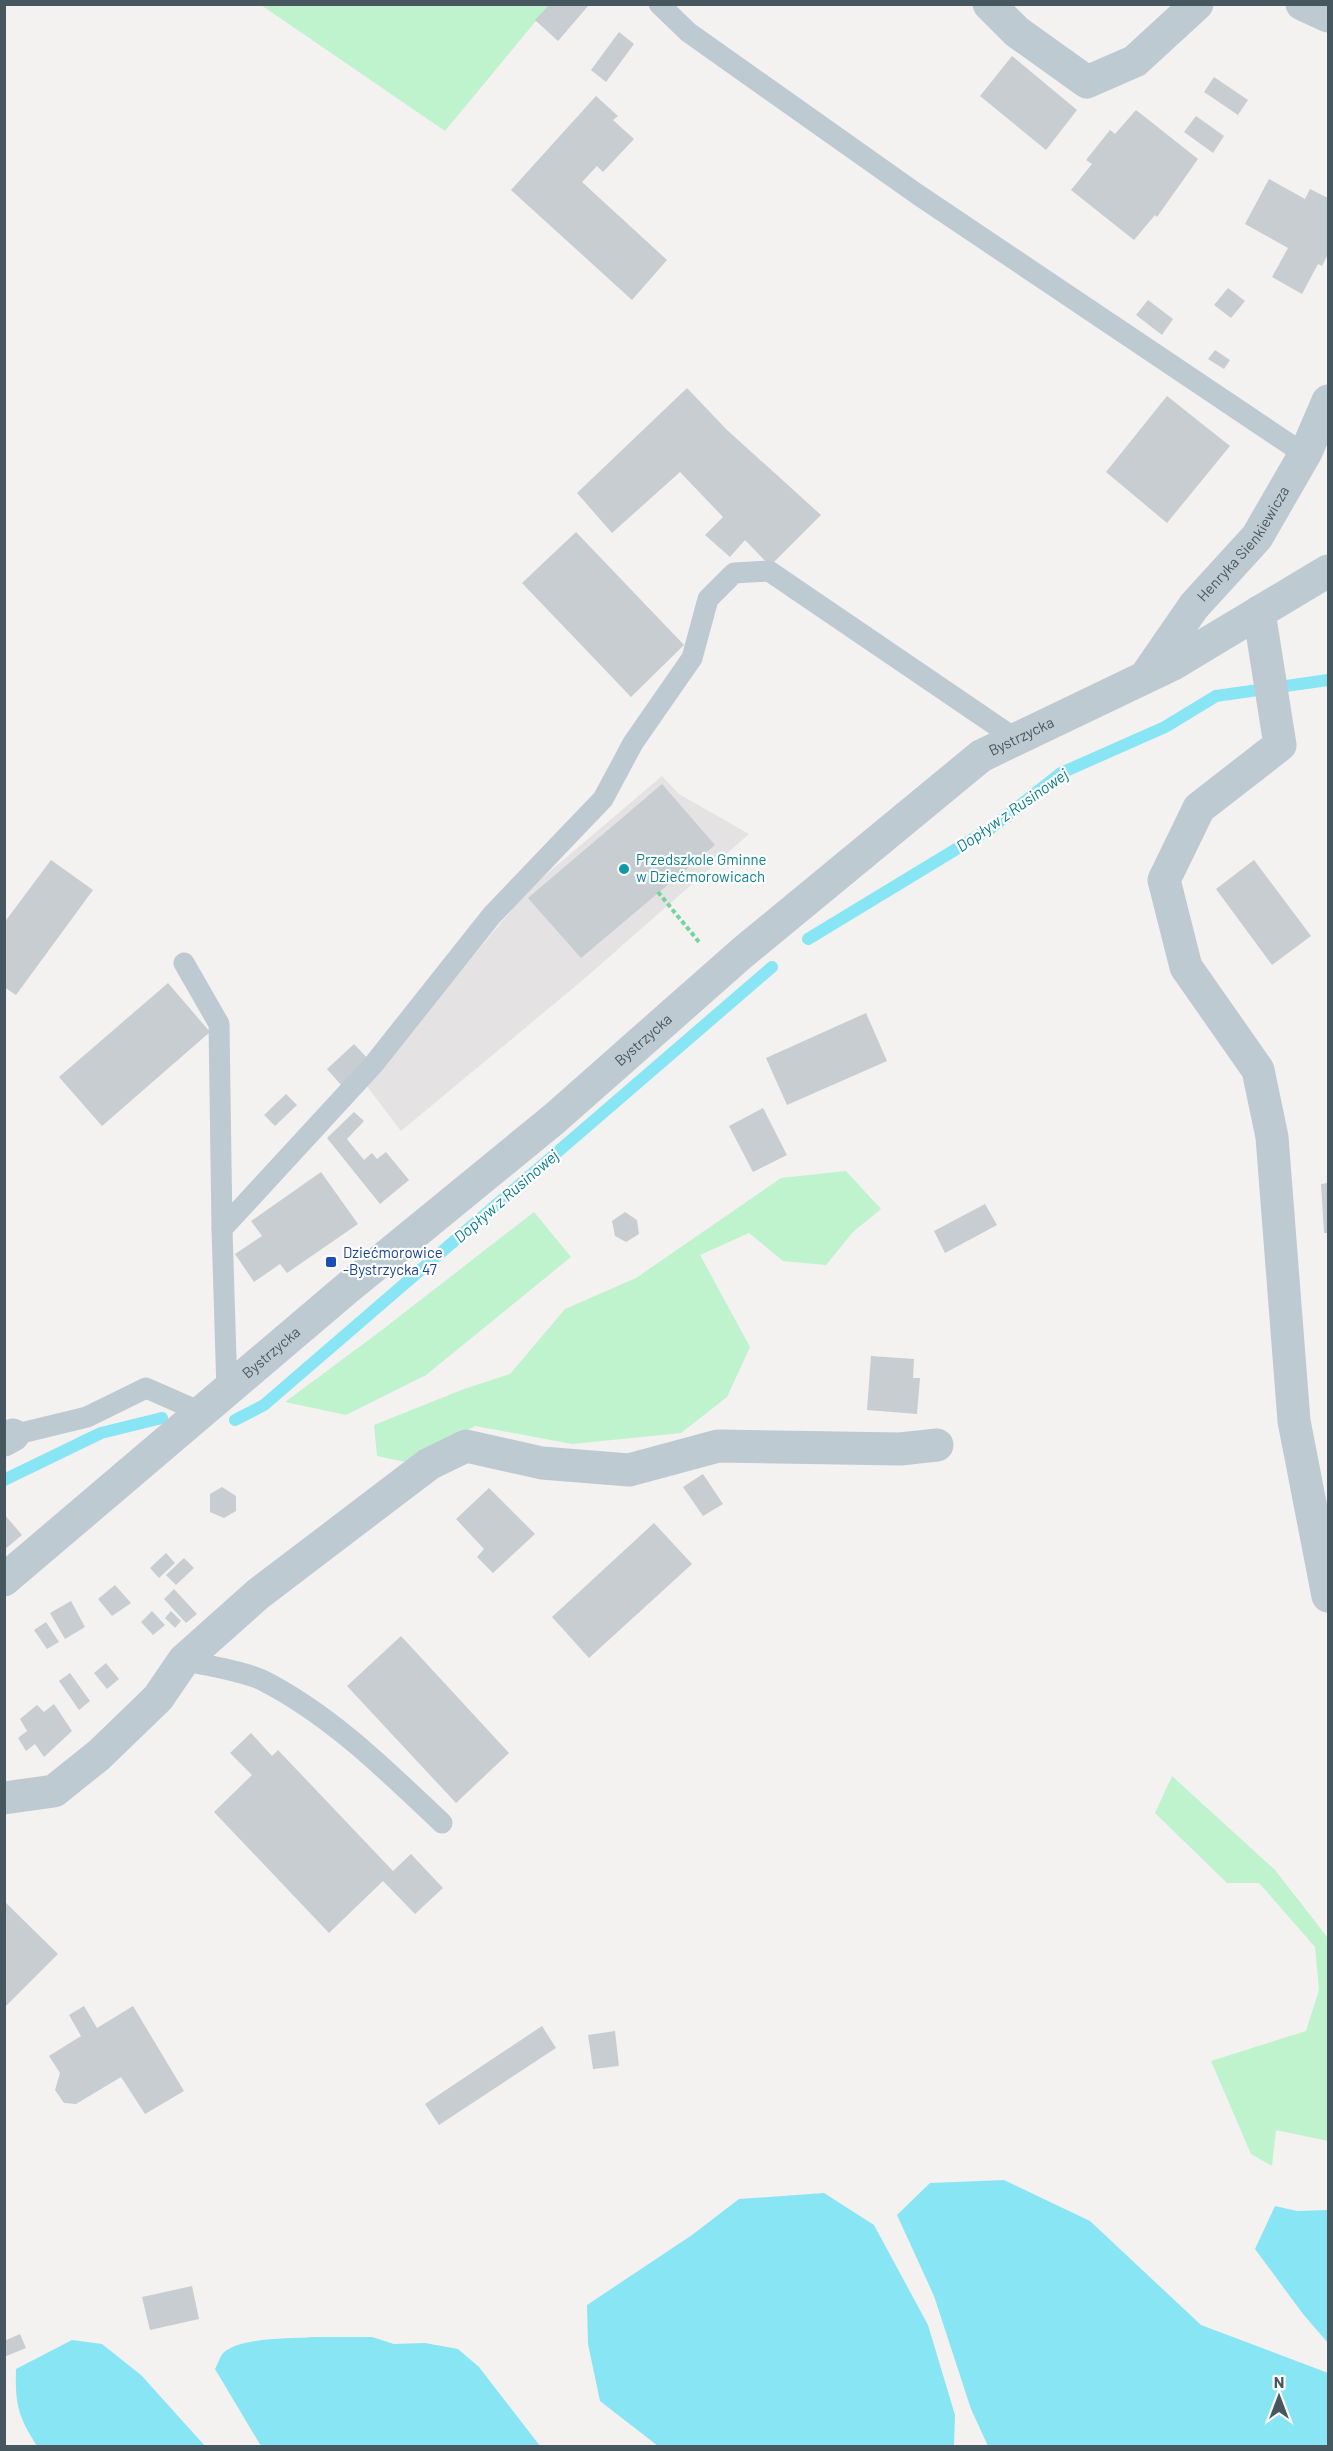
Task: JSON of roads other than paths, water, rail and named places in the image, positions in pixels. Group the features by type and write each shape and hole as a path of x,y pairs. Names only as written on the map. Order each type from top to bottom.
{"street":[{"path":"989,4 1017,32 1087,82 1135,61 1197,4"},
{"path":"1302,4 1329,16"},
{"name":"Henryka Sienkiewicza","path":"1144,677 1194,606 1257,537 1304,454 1329,401"},
{"name":"Bystrzycka","path":"4,1580 345,1290 554,1119 751,945 981,756 1173,664 1329,571"},
{"path":"1259,612 1280,745 1199,808 1164,880 1186,967 1258,1071 1272,1137 1294,1421 1329,1596"},
{"path":"4,1798 54,1791 99,1755 158,1698 184,1660 258,1594 429,1464 466,1446 542,1463 629,1470 718,1446 900,1449 937,1445"}],"lane":[{"path":"659,4 688,32 917,194 1304,454"},
{"path":"222,1230 373,1065 492,915 603,799 633,743 692,657 708,599 734,573 769,571 1016,739"},
{"path":"184,963 219,1024 227,1391"},
{"path":"7,1437 87,1417 146,1388 202,1413"},
{"path":"184,1660 262,1680 326,1719 376,1761 442,1823"}],"water":[{"path":"1004,2180 1090,2221 1201,2325 1328,2373 1328,2446 988,2446 971,2409 934,2296 897,2215 930,2183"},
{"path":"824,2193 874,2225 928,2325 955,2415 954,2446 658,2446 600,2401 588,2344 587,2305 692,2235 739,2199"},
{"path":"1275,2206 1297,2211 1328,2210 1328,2343 1303,2314 1255,2249"},
{"path":"313,2337 372,2337 394,2344 425,2343 458,2349 479,2367 540,2446 261,2446 215,2369 220,2358 232,2347 254,2341"},
{"path":"72,2340 102,2344 141,2375 205,2446 37,2446 19,2410 16,2369"}],"waterway":[{"name":"Dopływ z Rusinowej","path":"808,939 991,828 1061,773 1165,727 1216,696 1328,680"},
{"name":"Dopływ z Rusinowej","path":"235,1420 264,1405 772,967"},
{"name":"Dopływ z Rusinowej","path":"4,1480 101,1433 162,1418"}],"place":[{"name":"Przedszkole Gminne w Dziećmorowicach","path":"624,869"},
{"name":"Dziećmorowice -Bystrzycka 47","path":"331,1262"}]}
